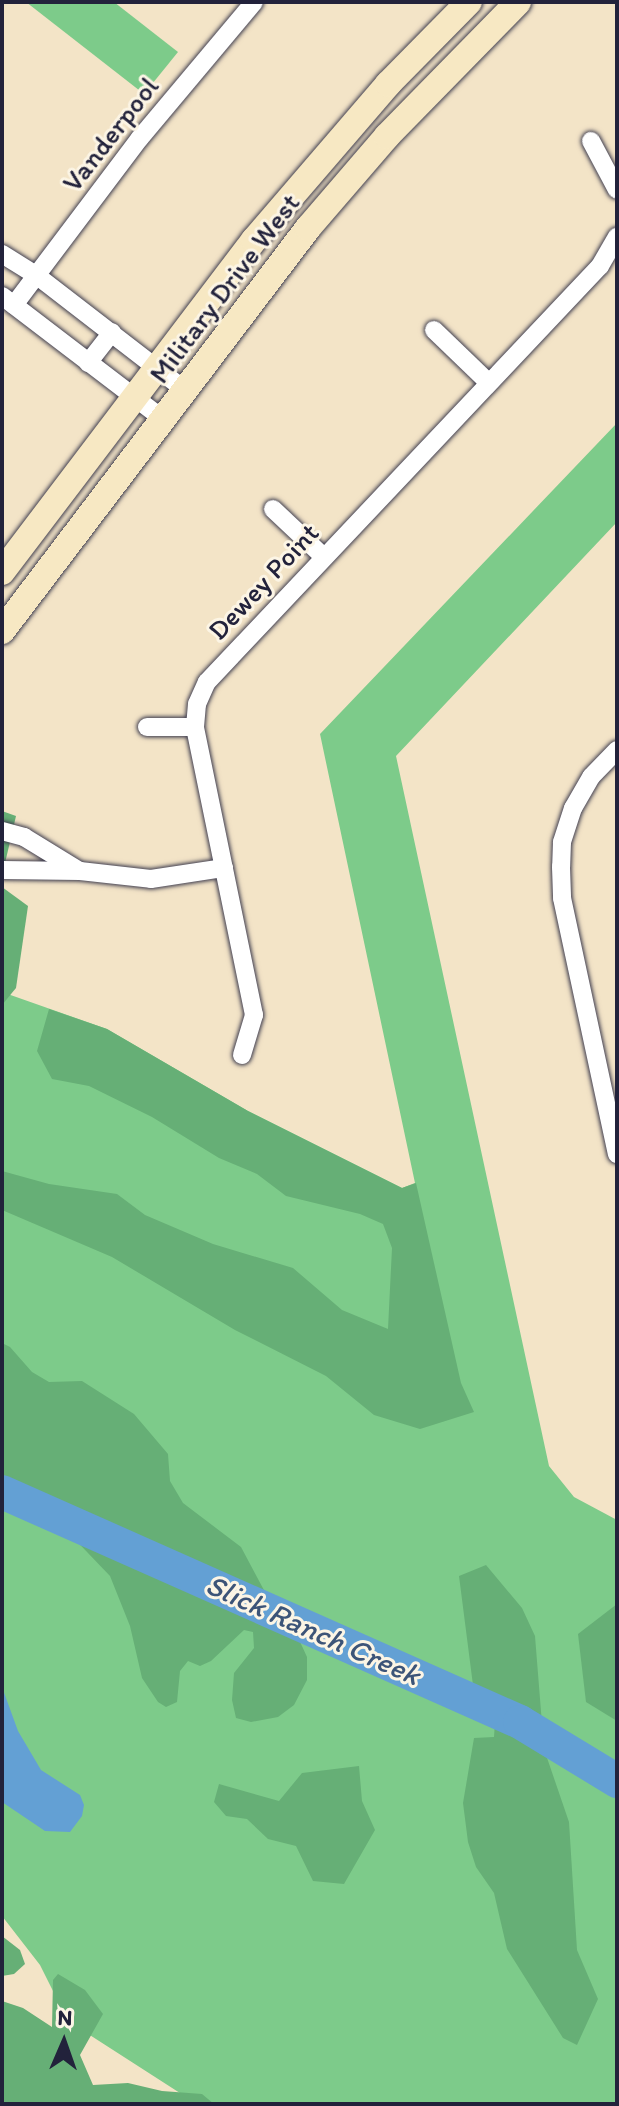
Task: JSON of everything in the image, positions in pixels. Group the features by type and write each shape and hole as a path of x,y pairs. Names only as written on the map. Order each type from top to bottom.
{"main road":[{"name":"Military Drive West","path":"2,572 254,240 388,84 469,2"},
{"name":"Military Drive West","path":"2,631 308,228 387,136 518,2"}],"street":[{"name":"Vanderpool","path":"8,300 36,275 140,138 254,2"},
{"path":"591,141 617,190"},
{"name":"Dewey Point","path":"242,1055 254,1015 195,727 197,704 207,682 600,266 617,236"},
{"path":"2,254 36,275 186,391"},
{"path":"8,300 164,420"},
{"path":"434,330 489,383"},
{"path":"88,363 112,332"},
{"path":"273,509 324,557"},
{"path":"147,727 195,727"},
{"path":"617,750 591,777 573,808 562,842 561,867 562,898 617,1154"},
{"path":"2,831 24,837 80,871"},
{"path":"2,870 80,871 151,879 224,868"}],"green space":[{"path":"26,2 114,2 178,52 144,94"},
{"path":"617,423 617,522 396,756 549,1466 574,1497 617,1520 617,2104 197,2104 68,2021 40,1965 2,1916 2,992 107,1029 248,1111 402,1188 415,1183 320,734"},
{"path":"2,811 16,816 2,876"},
{"path":"2,887 28,906 16,988 2,1005"},
{"path":"49,1009 107,1029 248,1111 402,1188 416,1183 461,1383 474,1412 420,1429 374,1415 326,1376 235,1330 112,1257 2,1210 2,1171 49,1184 117,1194 145,1215 213,1244 293,1268 342,1310 388,1329 392,1248 383,1224 360,1214 286,1196 257,1174 219,1158 152,1117 89,1086 52,1079 37,1051"},
{"path":"2,1343 10,1347 32,1372 49,1382 82,1381 134,1414 168,1454 170,1481 183,1503 241,1547 273,1607 296,1633 307,1657 307,1680 294,1705 278,1717 251,1722 236,1718 232,1700 234,1673 254,1648 253,1632 244,1630 211,1661 200,1666 188,1661 180,1671 177,1702 166,1707 158,1702 142,1678 130,1626 110,1576 65,1529 50,1519 36,1511 2,1505"},
{"path":"486,1565 522,1608 535,1636 544,1749 569,1822 577,1950 598,1999 577,2045 563,2038 507,1949 494,1893 476,1867 468,1842 463,1803 474,1738 494,1737 496,1707 474,1693 459,1576"},
{"path":"617,1604 617,1721 586,1702 578,1634"},
{"path":"359,1766 362,1801 375,1830 344,1884 313,1881 296,1846 268,1839 247,1819 226,1816 214,1802 219,1784 279,1801 302,1773"},
{"path":"2,1936 20,1950 25,1964 14,1974 2,1976"},
{"path":"58,1974 85,1990 103,2014 80,2055 93,2085 128,2083 162,2091 202,2094 214,2104 2,2104 2,2001 23,2008 52,2027 53,1980"}],"water":[{"path":"2,1687 18,1731 41,1770 80,1795 84,1805 82,1816 70,1832 45,1831 2,1802"}],"waterway":[{"name":"Slick Ranch Creek","path":"2,1492 520,1722 617,1781"}]}
